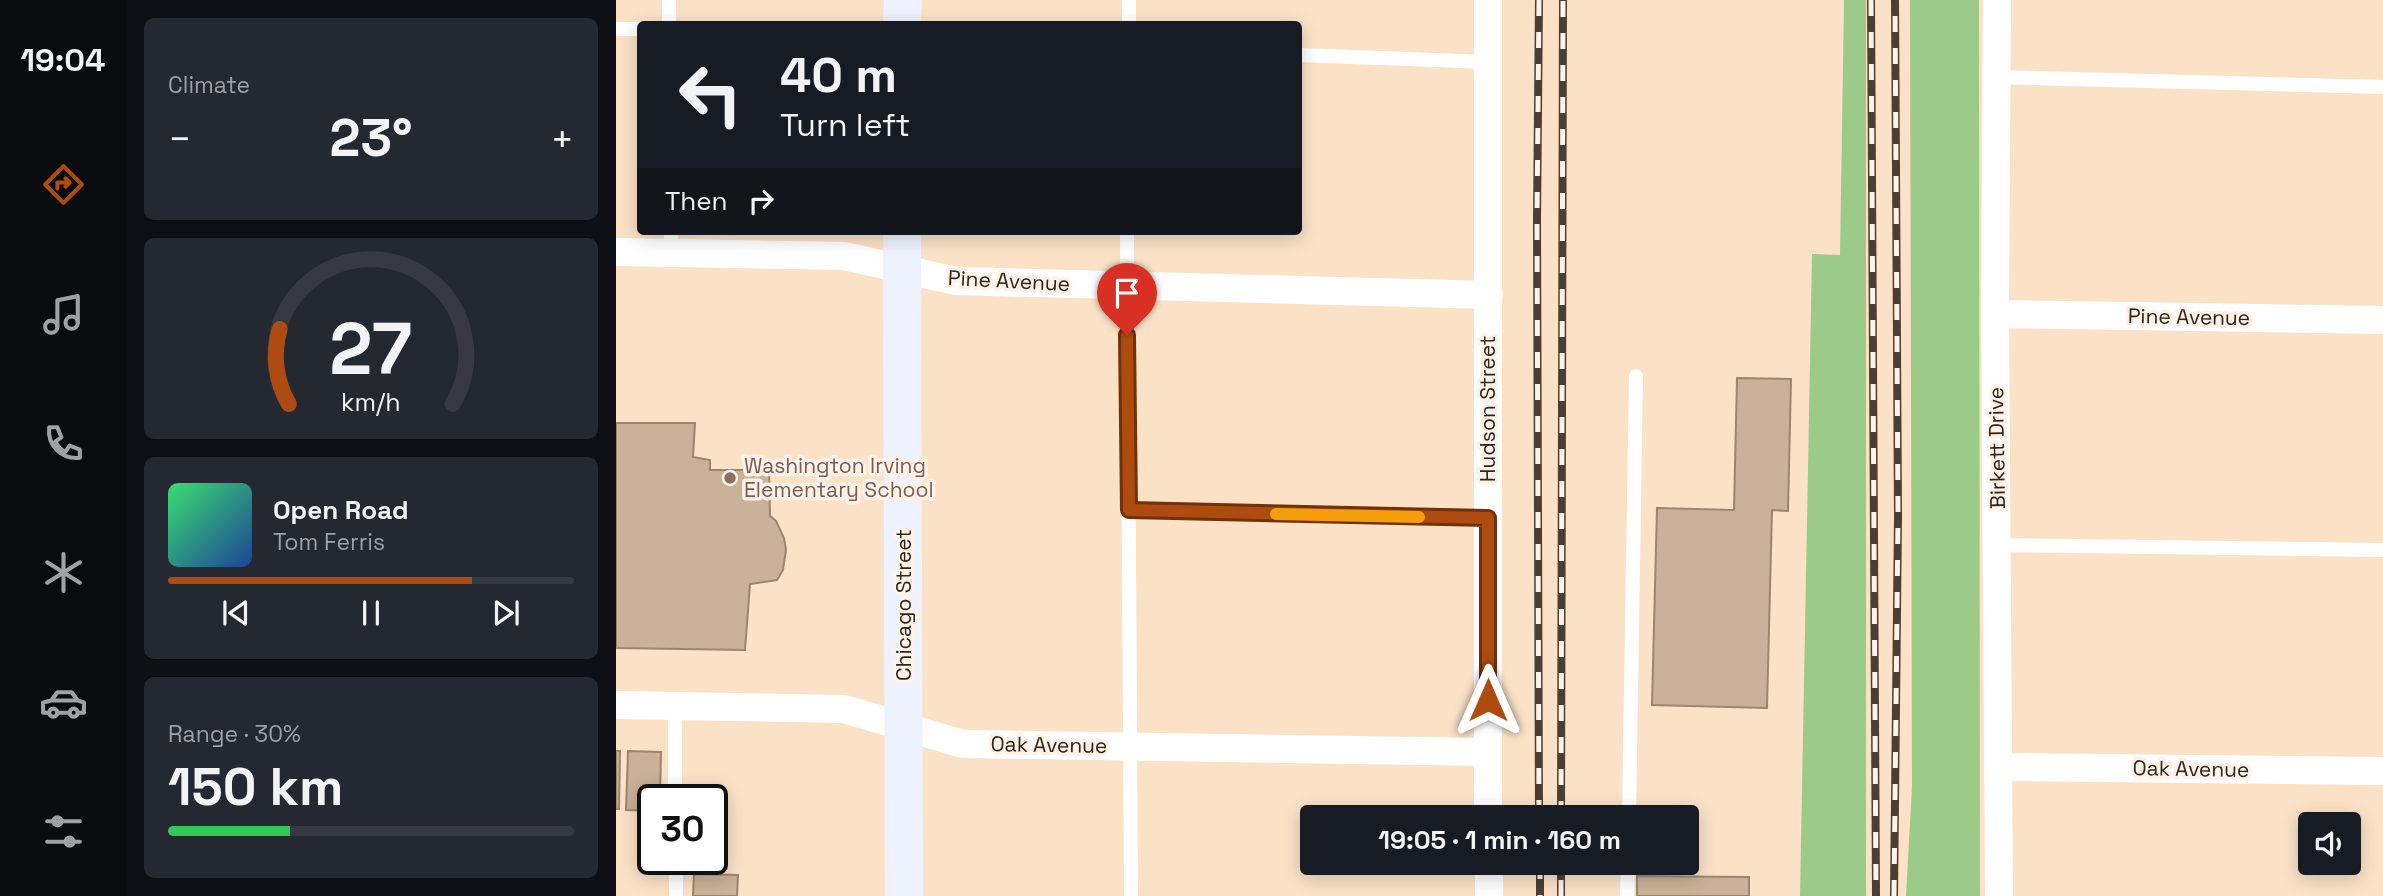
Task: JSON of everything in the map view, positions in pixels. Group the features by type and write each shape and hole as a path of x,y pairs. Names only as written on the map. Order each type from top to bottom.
{"main road":[{"path":"902,0 902,21"},
{"name":"Chicago Street","path":"902,235 904,896"}],"street":[{"name":"Hudson Street","path":"1488,0 1488,805"},
{"name":"Birkett Drive","path":"1997,0 1995,314 1999,896"},
{"name":"Pine Avenue","path":"616,252 671,242 844,256 956,281 1489,295"},
{"name":"Pine Avenue","path":"1995,314 2383,320"},
{"name":"Oak Avenue","path":"616,705 844,709 963,744 1488,752"},
{"name":"Oak Avenue","path":"2000,767 2383,771"},
{"path":"1489,875 1489,896"}],"lane":[{"path":"669,0 669,21"},
{"path":"1129,0 1129,21"},
{"path":"616,29 637,30"},
{"path":"1302,55 1488,62"},
{"path":"1996,77 2383,87"},
{"path":"1127,235 1131,896"},
{"path":"1629,805 1636,376"},
{"path":"1129,510 1488,518"},
{"path":"1998,545 2383,550"},
{"path":"675,706 676,784"},
{"path":"676,875 676,896"},
{"path":"1627,896 1628,875"}],"green space":[{"path":"1844,0 1866,0 1866,896 1800,896 1812,254 1840,255"},
{"path":"1910,0 1979,0 1980,896 1906,896 1912,786"}],"building":[{"path":"1737,378 1791,379 1788,511 1772,510 1767,708 1652,705 1657,508 1734,510"},
{"path":"616,423 695,423 693,457 710,460 710,470 769,470 770,516 776,521 784,538 786,550 783,570 777,580 750,584 745,650 616,648"},
{"path":"616,751 620,751 619,809 616,809"},
{"path":"628,751 661,752 660,784 637,784 637,810 626,810"},
{"path":"694,875 738,875 737,896 693,896"},
{"path":"1637,876 1749,877 1749,896 1637,896"}],"railway":[{"path":"1539,0 1539,805"},
{"path":"1561,805 1563,0"},
{"path":"1871,0 1876,896"},
{"path":"1894,896 1898,516 1895,0"},
{"path":"1540,875 1540,896"},
{"path":"1561,875 1561,896"}],"slow traffic":[{"path":"1276,514 1419,517"}],"place":[{"name":"Washington Irving Elementary School","path":"730,478"}],"route":[{"path":"1127,335 1129,510 1488,518 1488,700"}]}
